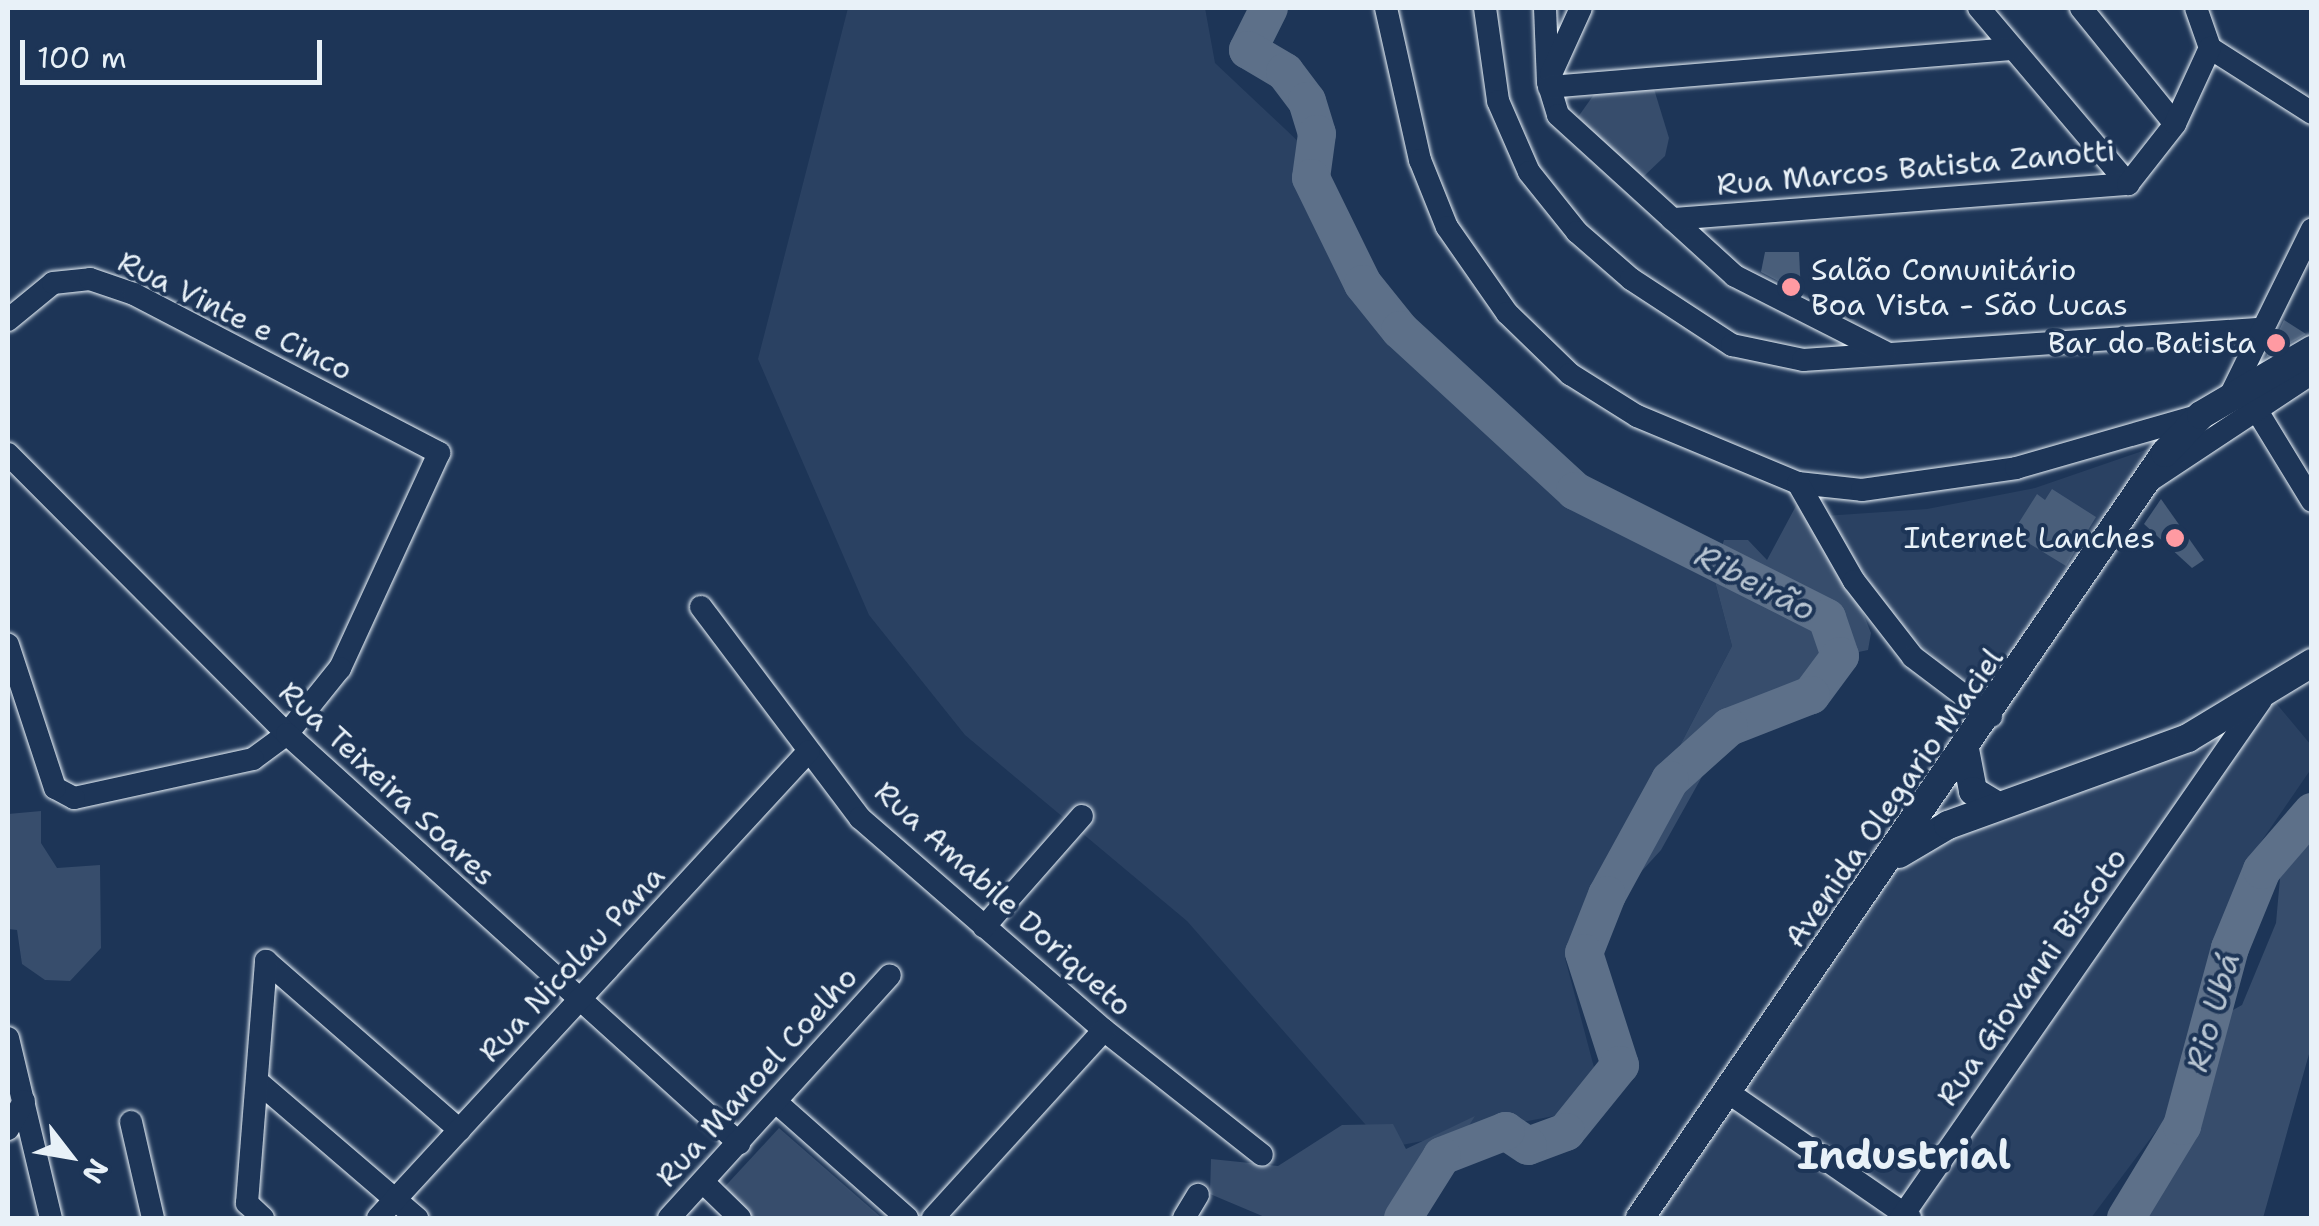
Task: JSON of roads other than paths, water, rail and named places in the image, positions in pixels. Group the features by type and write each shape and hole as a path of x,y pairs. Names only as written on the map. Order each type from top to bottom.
{"main road":[{"name":"Avenida Olegario Maciel","path":"1640,1218 1991,716 2148,482 2202,415 2240,397 2312,350"},
{"path":"1889,860 1998,806 2188,738 2261,700 2312,663"},
{"path":"1965,749 1973,791 1998,806"}],"street":[{"path":"1386,8 1420,160 1447,227 1507,313 1570,374 1637,416 1798,483 1920,486 2202,415"},
{"path":"1486,8 1498,101 1528,172 1577,232 1631,280 1732,345 1766,356 1888,353 2209,338 2257,330"},
{"path":"1545,8 1548,84 1558,115 1672,218 1777,303 1888,353"},
{"path":"1548,84 1581,8"},
{"path":"1978,8 2128,184"},
{"path":"2081,8 2175,124"},
{"path":"2196,8 2210,48 2312,113"},
{"name":"Rua Marcos Batista Zanotti","path":"1672,218 2128,184 2175,124 2210,48"},
{"path":"1548,84 2012,49"},
{"path":"2240,397 2257,330 2312,229"},
{"name":"Rua Vinte e Cinco","path":"8,320 53,283 90,279 134,294 439,453 340,668 286,734"},
{"path":"2209,338 2226,353 2240,397 2312,501"},
{"path":"2148,482 2240,397 2312,373"},
{"name":"Rua Teixeira Soares","path":"8,454 286,734 739,1143"},
{"path":"1798,483 1854,581 1913,657 1991,716"},
{"name":"Rua Amabile Doriqueto","path":"701,607 860,818 1104,1030 1262,1155"},
{"path":"8,645 55,788 74,798 253,759 286,734"},
{"name":"Rua Giovanni Biscoto","path":"1905,1217 2261,700"},
{"path":"2188,738 2208,743 2213,770"},
{"name":"Rua Nicolau Pana","path":"378,1218 810,750"},
{"path":"984,927 1082,816"},
{"path":"263,1218 247,1204 266,961 460,1130"},
{"name":"Rua Manoel Coelho","path":"668,1218 890,975"},
{"path":"934,1218 1104,1030"},
{"path":"8,1038 51,1218"},
{"path":"257,1081 417,1218"},
{"path":"1729,1092 1905,1217"},
{"path":"8,1130 24,1101"},
{"path":"776,1102 907,1218"},
{"path":"131,1122 153,1218"},
{"path":"704,1183 740,1218"},
{"path":"1184,1218 1198,1195"}],"waterway":[{"name":"Ribeirão","path":"1269,8 1248,50 1285,72 1307,101 1317,134 1311,178 1363,284 1400,330 1575,491 1827,618 1840,656 1811,695 1729,727 1670,780 1607,895 1584,953 1620,1065 1566,1132 1528,1146 1506,1131 1442,1156 1403,1218"},
{"name":"Rio Ubá","path":"2126,1218 2182,1126 2230,948 2262,870 2312,812"}],"place":[{"name":"Salão Comunitário Boa Vista - São Lucas","path":"1791,287"},
{"name":"Bar do Batista","path":"2276,343"},
{"name":"Internet Lanches","path":"2175,538"}],"district":[{"name":"Industrial","path":"1904,1155"}]}
